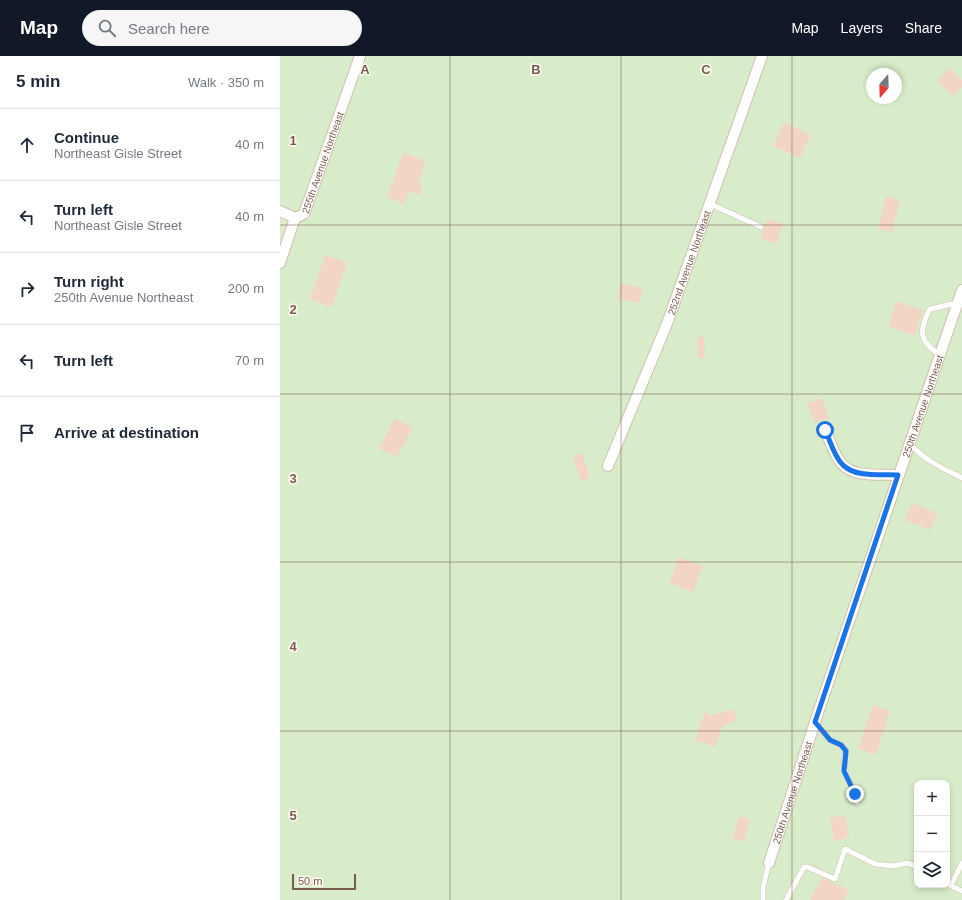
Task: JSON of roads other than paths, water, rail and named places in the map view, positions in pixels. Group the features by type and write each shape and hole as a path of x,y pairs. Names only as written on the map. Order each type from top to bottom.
{"street":[{"name":"255th Avenue Northeast","path":"280,263 296,218 304,214 360,56"},
{"name":"252nd Avenue Northeast","path":"608,466 668,321 762,56"},
{"path":"280,211 296,218"},
{"name":"250th Avenue Northeast","path":"769,863 909,442 962,290"},
{"path":"825,430 840,463 848,469 858,473 898,475"}],"lane":[{"path":"709,203 760,227"},
{"path":"940,354 929,348 926,343 922,329 925,319 930,309 957,303"},
{"path":"909,442 922,457 938,467 962,478"},
{"path":"815,722 830,740 841,745 846,751 844,771 855,794 857,803"},
{"path":"786,900 804,867 836,879 845,849 875,864 893,866 908,863 914,866"},
{"path":"763,900 763,887 769,863"},
{"path":"950,882 962,863"},
{"path":"950,885 962,891"}]}
